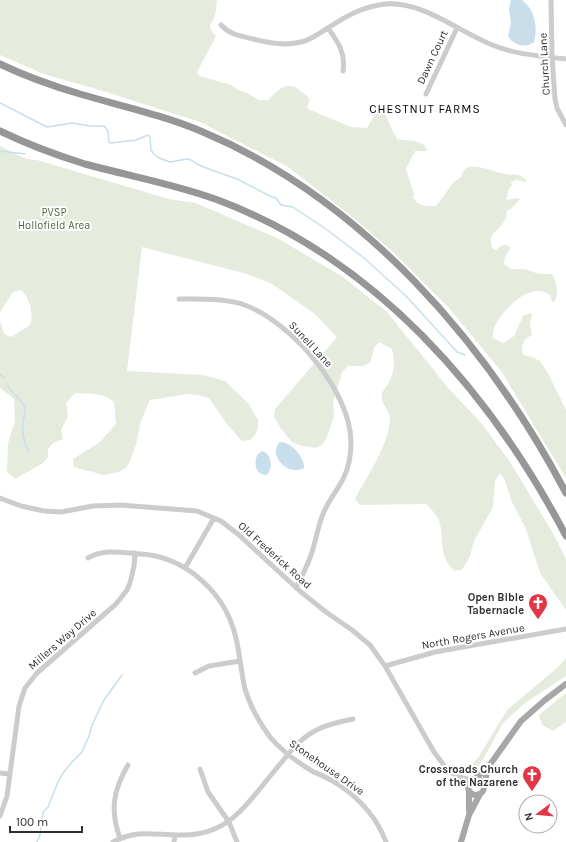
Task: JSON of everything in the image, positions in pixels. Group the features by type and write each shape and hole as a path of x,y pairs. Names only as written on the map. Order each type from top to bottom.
{"highway":[{"path":"0,64 57,86 157,115 204,132 242,149 269,164 314,194 359,229 412,279 460,332 502,386 521,415 566,493"},
{"path":"0,132 33,146 84,164 182,189 219,201 284,230 332,259 386,301 410,324 478,399 520,456 566,536"}],"main road":[{"path":"469,815 468,788 473,779 489,766 521,722 544,700 566,684"},
{"path":"461,842 469,815 480,794 484,790 484,784 489,766"},
{"path":"473,779 480,779 484,784"},
{"path":"468,788 474,795 480,794"}],"street":[{"name":"Church Lane","path":"551,0 552,57 555,99 557,108 566,125"},
{"path":"221,25 231,33 269,43 278,44 302,42 310,39 356,11 387,4 400,4 421,10 487,43 506,50 519,54 566,59"},
{"path":"328,28 342,50 344,63 343,71"},
{"name":"Dawn Court","path":"426,94 457,28"},
{"name":"Sunell Lane","path":"179,299 210,298 225,300 249,307 270,318 282,327 319,365 333,386 340,401 349,428 351,441 348,466 344,477 323,515 308,563 296,588"},
{"name":"Old Frederick Road","path":"0,498 21,506 44,512 61,512 93,506 120,505 182,509 197,511 228,526 296,588 362,637 385,666 434,752 446,768 468,788"},
{"path":"185,568 214,518"},
{"name":"Stonehouse Drive","path":"88,558 101,552 135,553 159,557 185,568 209,587 223,604 234,629 245,688 253,709 269,735 288,754 302,764 339,784 357,799 374,819 386,842"},
{"name":"Millers Way Drive","path":"0,816 4,806 18,706 25,688 37,673 116,604 127,590 130,583 135,553"},
{"name":"North Rogers Avenue","path":"385,666 435,652 566,629"},
{"path":"195,674 209,666 240,661"},
{"path":"113,842 129,835 142,833 186,835 204,833 228,822 244,809 288,754 303,738 325,725 353,719"},
{"path":"120,838 114,820 114,800 119,782 128,765"},
{"path":"200,769 208,792 228,822 237,842"},
{"path":"0,773 9,774"},
{"path":"456,777 473,779"},
{"path":"174,842 175,835"}],"green space":[{"path":"0,0 217,0 215,16 210,26 211,30 216,36 197,72 199,76 231,85 259,100 269,100 272,95 280,89 292,86 300,90 310,99 307,107 308,109 351,127 367,128 376,112 379,110 382,111 397,139 415,141 425,146 427,151 415,151 406,169 414,194 413,197 417,203 426,206 436,206 453,183 460,178 464,170 469,167 483,168 523,177 527,182 516,180 511,182 512,185 509,189 506,200 517,198 520,199 507,211 505,220 492,236 491,244 493,249 496,250 504,245 511,248 506,255 504,264 511,269 525,269 539,274 552,274 556,284 557,294 555,301 552,302 550,295 542,291 534,291 525,294 510,306 503,314 494,329 493,338 503,343 514,336 523,316 532,313 530,323 532,335 525,339 522,347 523,355 540,361 548,373 566,410 566,478 501,371 449,308 393,252 350,215 288,167 200,122 44,74 0,55"},
{"name":"PVSP Hollofield Area","path":"0,146 27,159 37,160 169,199 195,203 203,206 277,238 343,277 387,312 449,389 482,424 510,462 554,535 566,559 566,610 540,573 526,529 512,502 504,478 500,473 495,481 493,507 474,541 470,556 462,570 454,571 448,564 443,551 438,518 426,504 360,505 355,499 376,461 388,430 390,416 382,399 383,392 393,371 394,358 392,349 379,342 374,348 370,363 363,366 348,366 342,372 333,402 334,417 326,439 322,445 315,448 299,445 292,442 282,430 274,417 275,409 337,337 315,314 272,284 247,274 142,247 127,371 203,375 225,381 249,404 258,420 258,428 255,435 250,440 242,441 226,423 209,398 187,394 150,400 141,421 136,445 126,468 119,472 104,475 74,467 73,459 99,443 116,424 114,402 100,395 75,393 66,403 68,416 61,430 63,439 53,443 48,449 48,457 43,463 15,479 7,472 8,443 15,421 14,399 0,388 0,321 4,334 11,337 30,325 32,316 29,302 21,290 13,292 0,312"},
{"path":"566,658 566,676 525,703 503,723 481,763 475,770 468,768 478,758 507,710 557,668"},
{"path":"566,693 566,722 553,731 542,725 539,715"}],"water":[{"path":"511,0 522,0 533,14 536,31 534,42 531,44 524,46 516,44 508,36 511,23 509,9"},
{"path":"280,442 293,447 300,455 304,468 298,470 291,469 281,463 277,458 276,452"},
{"path":"262,451 268,455 271,462 269,473 266,475 260,473 256,468 257,455"}],"waterway":[{"path":"0,103 47,127 72,123 90,126 104,126 108,131 109,142 111,143 136,140 148,135 150,137 151,150 159,158 170,162 187,159 191,160 206,168 237,179 276,198 281,205 293,207 326,229 364,258 406,296 457,352 465,355"},
{"path":"0,151 25,154"},
{"path":"0,374 4,378"},
{"path":"8,385 25,408 23,433 29,452"},
{"path":"37,842 40,835 43,812 48,807 58,782 63,773 82,752 92,725 104,700 122,675"}],"place":[{"name":"Open Bible Tabernacle","path":"538,620"},
{"name":"Crossroads Church of the Nazarene","path":"532,792"}],"district":[{"name":"CHESTNUT FARMS","path":"425,109"}]}
